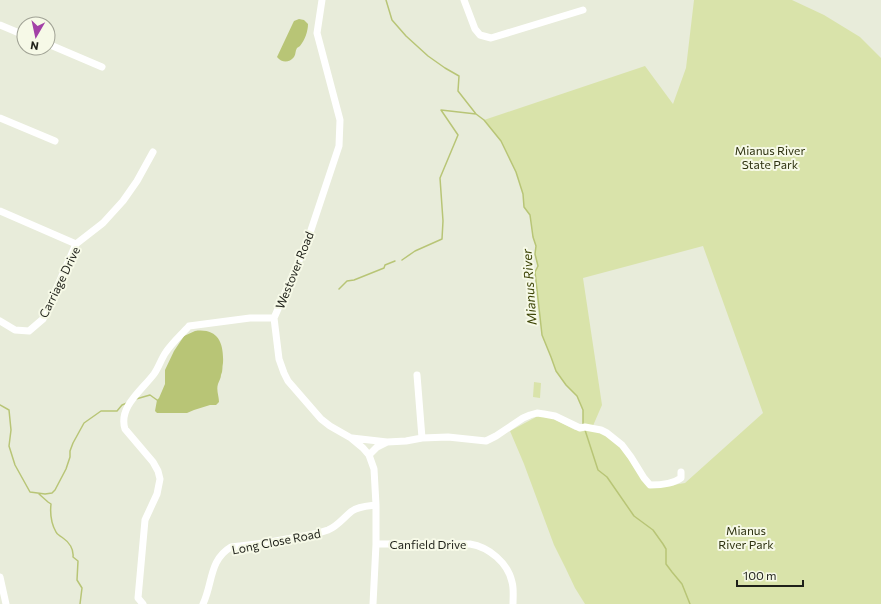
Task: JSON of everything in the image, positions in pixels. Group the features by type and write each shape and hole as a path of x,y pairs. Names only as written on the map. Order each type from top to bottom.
{"street":[{"name":"Westover Road","path":"322,0 317,33 340,120 339,146 306,245 274,318 279,359 288,381 321,419 330,426 352,438 363,448 369,455 374,469 376,544 373,604"},
{"path":"464,0 475,29 480,35 491,38 583,10"},
{"path":"0,25 16,32"},
{"path":"56,47 102,67"},
{"path":"0,118 55,141"},
{"name":"Carriage Drive","path":"0,321 16,330 29,331 43,320 76,244 103,223 122,201 137,181 153,152"},
{"path":"0,211 76,244"},
{"path":"143,604 138,598 145,520 157,494 160,479 158,470 153,462 125,429 123,424 128,405 155,372 166,352 189,326 250,318 274,318"},
{"path":"417,375 422,438"},
{"path":"352,438 387,442 448,436 486,441 523,418 537,413 555,416 582,428 601,430 607,433 617,441 631,457 650,485 660,485 676,481 681,478 681,472"},
{"path":"369,455 377,447 387,442"},
{"name":"Long Close Road","path":"204,604 215,563 222,554 231,547 316,534 333,528 356,509 376,505"},
{"name":"Canfield Drive","path":"376,544 477,545 487,550 498,559 505,568 512,582 513,604"},
{"path":"0,577 6,604"}],"green space":[{"name":"Mianus River State Park","path":"694,0 792,0 824,15 860,37 881,58 881,604 585,604 575,588 554,545 510,431 538,416 548,416 575,430 585,430 583,410 577,396 566,385 556,371 542,335 535,272 538,266 535,254 536,246 533,237 530,215 524,207 523,194 516,172 501,141 484,120 645,66 673,104 686,68","holes":["703,246 763,413 685,483 661,487 642,478 616,441 592,428 602,405 583,278"]},
{"path":"534,382 541,383 540,398 533,397"}],"shaded area":[{"path":"299,19 304,20 308,24 305,38 297,48 295,56 288,61 283,61 277,57 294,21"},
{"path":"195,331 209,332 218,338 221,343 223,363 222,372 217,386 219,402 216,405 210,405 187,413 157,413 155,411 157,400 165,384 165,370 174,351 184,336"}],"waterway":[{"name":"Mianus River","path":"386,0 392,20 406,36 428,56 459,76 458,91 476,114 484,120 501,141 516,172 523,194 524,207 530,215 533,237 536,246 535,254 538,266 535,272 542,335 556,371 566,385 577,396 583,410 583,424"},
{"path":"402,260 415,251 442,239 443,221 440,178 458,135 441,110 476,114"},
{"path":"339,289 347,281 354,280 384,268 385,265 395,261"},
{"path":"136,399 150,395 157,400"},
{"path":"0,405 9,410 11,430 9,446 15,465 30,492 45,494 52,493 55,490 66,469 73,443 84,423 101,411 117,411 122,405 127,403"},
{"name":"Mianus River","path":"585,430 598,470 607,477 634,516 653,530 663,544 666,549 666,564 682,584 690,604"},
{"path":"39,494 51,504 51,518 54,529 57,534 69,544 73,551 73,557 78,561 77,580 82,588 80,604"}],"park label":[{"name":"Mianus River Park","path":"746,537"}]}
